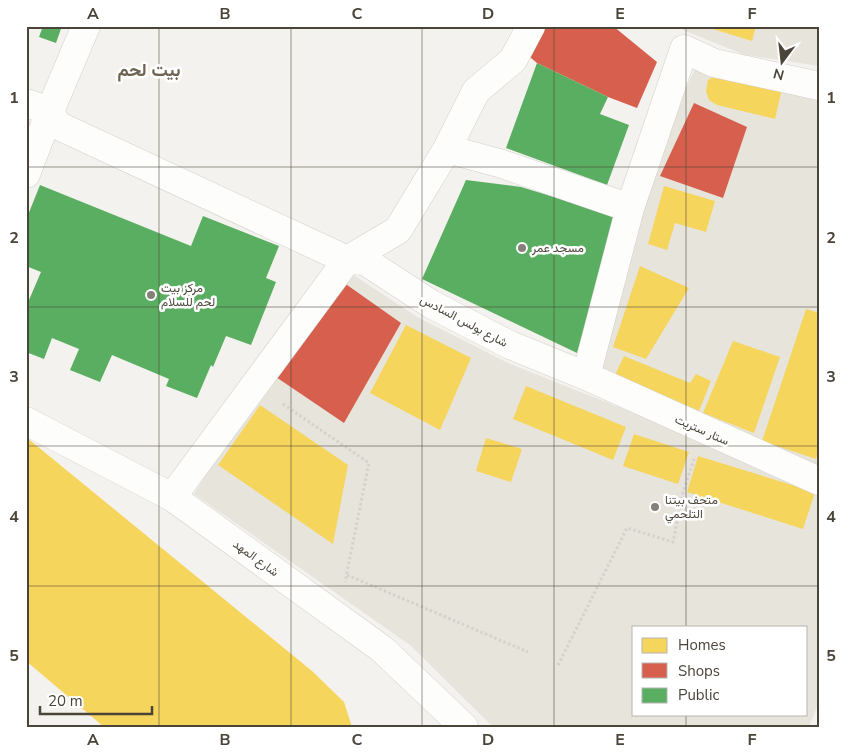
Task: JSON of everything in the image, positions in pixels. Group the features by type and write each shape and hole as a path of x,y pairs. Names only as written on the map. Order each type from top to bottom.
{"street":[{"path":"26,174 38,107 86,26"},
{"path":"172,497 347,260 398,230 447,149 476,91 512,60 531,26"},
{"path":"586,376 630,208 684,49 714,63 819,86"},
{"name":"شارع بولس السادس","path":"38,107 57,125 347,260 365,261 431,304 502,341 586,376"},
{"path":"447,149 499,163 630,208"},
{"name":"ستار ستريت","path":"586,376 819,481"},
{"name":"شارع المهد","path":"26,421 172,497 382,649 464,727"}],"path":[{"path":"254,384 369,463 347,574 528,652"},
{"path":"558,665 627,528 673,542 683,493 703,430"}],"shaded area":[{"path":"679,26 819,26 819,66 745,55 683,30"},
{"path":"701,55 819,78 819,471 593,375 636,201"},
{"path":"346,270 419,318 508,363 819,487 819,702 809,727 493,727 410,645 194,494 265,379"}],"building: Homes":[{"path":"703,26 756,26 752,41"},
{"path":"714,76 782,89 775,119 717,105 709,100 706,91 708,80"},
{"path":"664,186 715,201 706,232 675,223 667,250 648,244"},
{"path":"640,266 689,288 646,359 613,347"},
{"path":"806,309 819,313 819,450 816,459 762,441"},
{"path":"406,325 471,358 440,430 370,393"},
{"path":"733,341 780,357 754,433 703,413"},
{"path":"624,356 690,383 696,374 711,381 699,411 615,375"},
{"path":"526,386 626,427 613,460 513,419"},
{"path":"260,405 348,465 333,544 218,465"},
{"path":"634,434 689,452 678,484 623,466"},
{"path":"26,437 312,671 344,702 352,727 104,727 26,661"},
{"path":"486,438 522,449 511,482 476,471"},
{"path":"698,456 815,492 803,529 687,492"}],"building: Shops":[{"path":"543,26 613,26 657,62 637,108 608,97 537,63 525,53"},
{"path":"694,103 747,127 723,198 660,176"},
{"path":"340,280 401,323 344,423 273,375"}],"building: Public":[{"path":"43,26 62,26 56,43 39,37"},
{"path":"537,63 608,97 600,114 629,125 607,185 506,148"},
{"name":"مسجد عمر","path":"466,180 521,187 617,216 577,353 422,279"},
{"name":"مركز بيت لحم للسلام","path":"40,185 191,246 203,216 279,246 266,278 276,282 251,345 226,336 197,398 166,386 169,379 112,355 100,382 70,370 79,349 52,338 44,359 26,352 26,307 41,272 26,266 26,220"}],"place":[{"name":"مسجد عمر","path":"522,248"},
{"name":"مركز بيت لحم للسلام","path":"151,295"},
{"name":"متحف بيتنا التلحمي","path":"655,507"}],"district":[{"name":"بيت لحم","path":"149,70"}]}
